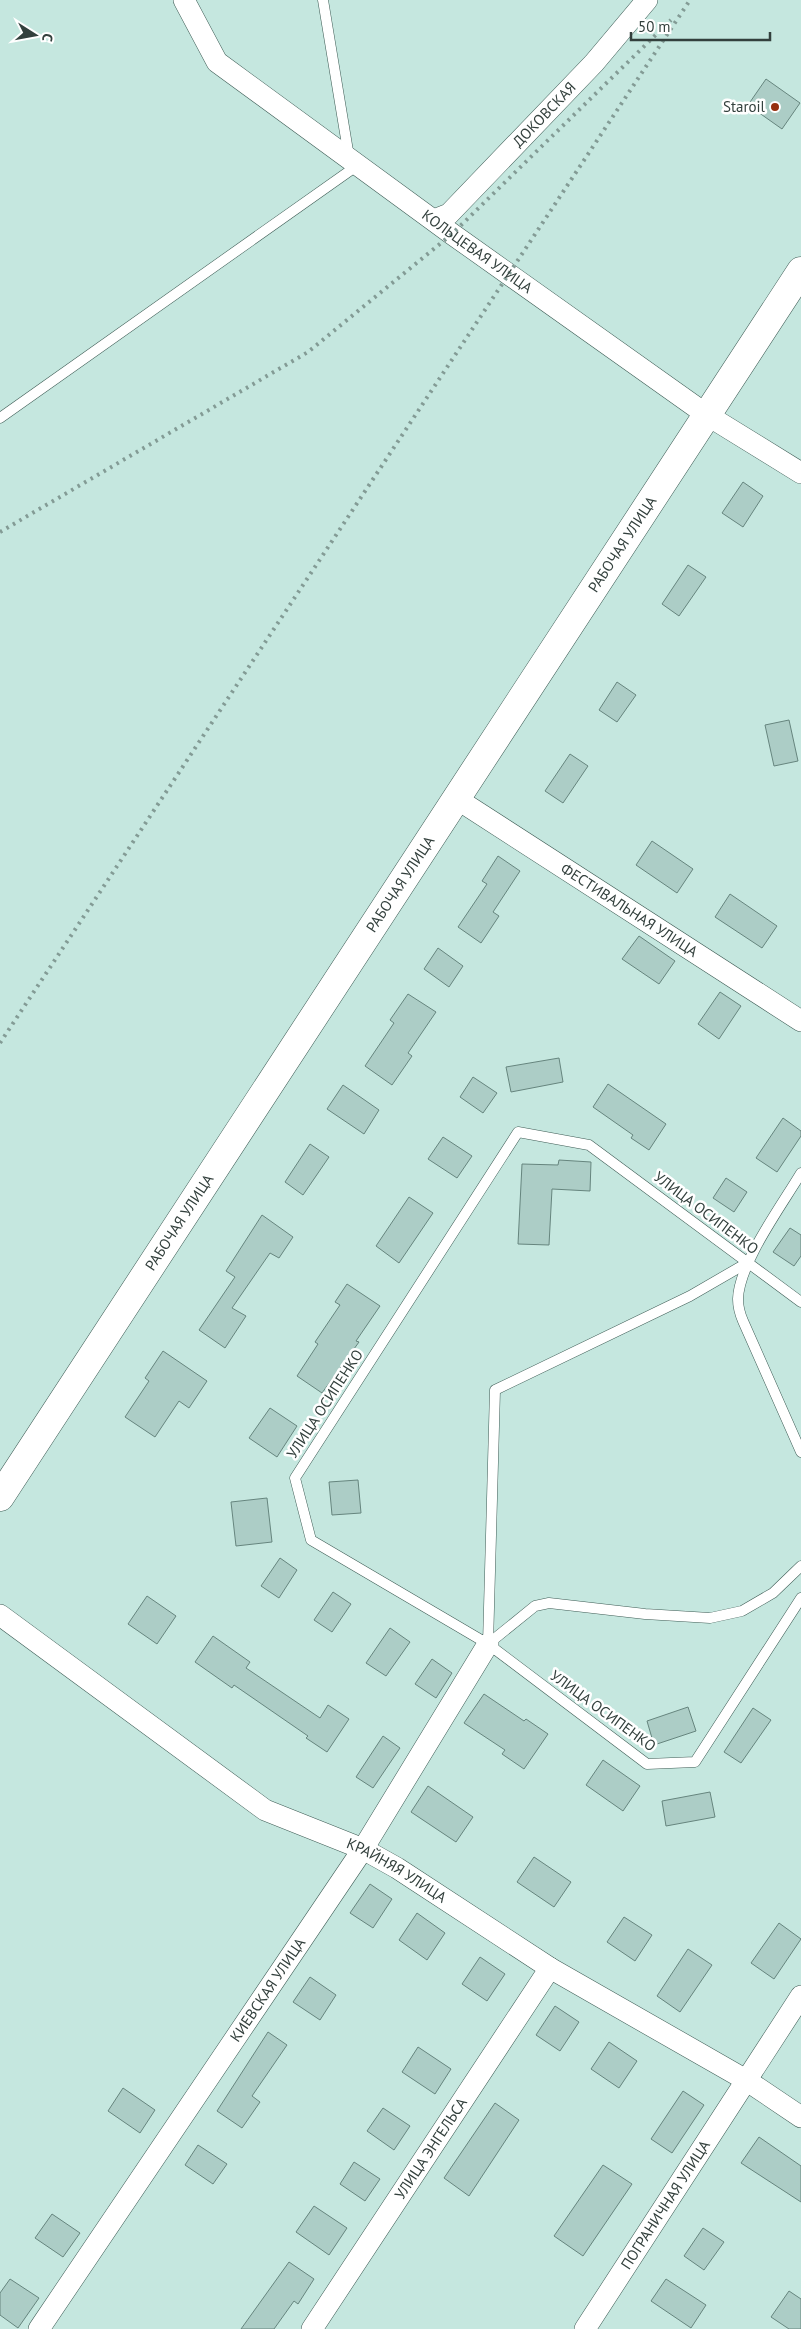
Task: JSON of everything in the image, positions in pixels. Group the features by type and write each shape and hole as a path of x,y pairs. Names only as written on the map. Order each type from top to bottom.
{"main road":[{"name":"РАБОЧАЯ УЛИЦА","path":"0,1497 801,271"}],"street":[{"name":"КОЛЬЦЕВАЯ УЛИЦА","path":"184,0 217,62 434,220 708,415 801,473"},
{"name":"ДОКОВСКАЯ","path":"434,220 449,214 594,63 647,0"},
{"name":"ФЕСТИВАЛЬНАЯ УЛИЦА","path":"457,799 801,1021"},
{"name":"КРАЙНЯЯ УЛИЦА","path":"0,1615 265,1810 363,1849 397,1868 550,1968 746,2080 801,2117"},
{"name":"КИЕВСКАЯ УЛИЦА","path":"38,2329 363,1849 488,1644"},
{"name":"УЛИЦА ЭНГЕЛЬСА","path":"312,2329 550,1968"},
{"name":"ПОГРАНИЧНАЯ УЛИЦА","path":"585,2329 801,1996"}],"lane":[{"path":"0,418 354,162 323,0"},
{"name":"УЛИЦА ОСИПЕНКО","path":"801,1302 589,1145 518,1132 295,1478 311,1540 488,1644 647,1764 695,1762 801,1598"},
{"path":"801,1173 747,1263 738,1297 738,1309 801,1452"},
{"path":"488,1644 496,1390 690,1296 747,1263"},
{"path":"488,1644 535,1606 549,1603 646,1614 710,1618 742,1611 772,1594 801,1568"}],"building":[{"path":"766,79 800,103 782,129 748,105"},
{"path":"743,482 763,496 743,527 722,513"},
{"path":"688,565 706,577 679,616 662,604"},
{"path":"617,682 636,695 617,722 599,710"},
{"path":"789,720 798,761 774,766 765,725"},
{"path":"570,754 588,766 563,803 545,791"},
{"path":"652,841 693,869 677,893 636,865"},
{"path":"498,856 520,871 493,912 499,916 481,943 458,927 487,884 482,881"},
{"path":"730,894 777,926 762,948 715,917"},
{"path":"639,936 675,961 659,984 622,959"},
{"path":"438,948 463,966 449,987 424,969"},
{"path":"720,992 741,1006 719,1039 698,1024"},
{"path":"408,994 436,1012 408,1053 412,1056 392,1085 365,1066 394,1023 390,1020"},
{"path":"559,1058 563,1082 511,1092 506,1067"},
{"path":"473,1077 497,1093 483,1113 460,1097"},
{"path":"608,1084 666,1124 649,1150 631,1138 633,1135 593,1107"},
{"path":"343,1085 379,1110 364,1134 327,1109"},
{"path":"783,1118 801,1131 801,1136 777,1172 756,1158"},
{"path":"443,1137 472,1156 457,1178 428,1159"},
{"path":"310,1144 329,1157 303,1195 285,1182"},
{"path":"559,1160 591,1162 590,1191 552,1189 549,1245 518,1244 522,1164 558,1165"},
{"path":"726,1178 747,1192 734,1212 713,1198"},
{"path":"409,1197 433,1213 399,1263 376,1246"},
{"path":"262,1215 293,1237 279,1258 270,1253 232,1308 246,1316 225,1348 199,1330 235,1277 226,1271"},
{"path":"790,1228 801,1235 801,1256 794,1266 773,1252"},
{"path":"347,1284 380,1306 356,1341 359,1342 322,1393 297,1376 318,1344 315,1342 340,1305 335,1302"},
{"path":"163,1351 207,1381 189,1408 179,1401 155,1437 125,1417 149,1381 145,1378"},
{"path":"270,1408 297,1426 277,1457 249,1438"},
{"path":"358,1480 361,1513 332,1515 329,1482"},
{"path":"267,1498 272,1542 236,1546 231,1502"},
{"path":"280,1558 297,1570 279,1598 261,1586"},
{"path":"333,1592 351,1604 332,1632 314,1620"},
{"path":"147,1596 176,1616 157,1644 128,1624"},
{"path":"390,1628 410,1642 386,1676 366,1663"},
{"path":"213,1636 250,1662 246,1668 320,1718 328,1705 349,1719 327,1752 306,1738 308,1736 234,1685 232,1688 195,1662"},
{"path":"432,1659 452,1673 436,1698 415,1684"},
{"path":"484,1694 524,1721 526,1719 548,1734 524,1769 502,1754 505,1750 464,1723"},
{"path":"688,1707 696,1731 654,1745 647,1721"},
{"path":"753,1708 771,1720 741,1763 724,1752"},
{"path":"383,1736 400,1748 373,1788 356,1777"},
{"path":"603,1760 640,1786 623,1811 586,1785"},
{"path":"428,1786 473,1817 456,1842 411,1812"},
{"path":"710,1792 715,1817 666,1826 662,1801"},
{"path":"534,1857 571,1882 554,1907 517,1882"},
{"path":"370,1884 392,1899 373,1928 350,1913"},
{"path":"417,1913 445,1933 427,1960 399,1940"},
{"path":"624,1917 652,1935 635,1961 607,1942"},
{"path":"779,1923 801,1939 774,1979 751,1963"},
{"path":"688,1949 712,1965 680,2012 657,1996"},
{"path":"480,1957 505,1974 487,2001 462,1984"},
{"path":"310,1977 336,1995 320,2020 293,2002"},
{"path":"555,2006 579,2022 560,2051 536,2035"},
{"path":"268,2032 287,2045 252,2096 260,2102 242,2128 217,2111"},
{"path":"609,2042 637,2061 619,2088 591,2069"},
{"path":"418,2047 451,2069 435,2094 402,2072"},
{"path":"123,2088 155,2110 140,2133 108,2111"},
{"path":"683,2091 704,2105 672,2153 651,2139"},
{"path":"495,2103 519,2120 469,2196 444,2178"},
{"path":"383,2108 410,2126 394,2150 367,2131"},
{"path":"759,2137 801,2166 801,2202 741,2163"},
{"path":"198,2145 227,2164 213,2184 185,2165"},
{"path":"354,2162 380,2179 365,2201 340,2184"},
{"path":"603,2165 632,2184 583,2256 554,2236"},
{"path":"314,2206 347,2228 329,2255 296,2232"},
{"path":"52,2214 80,2233 63,2257 35,2238"},
{"path":"703,2228 724,2242 704,2270 684,2256"},
{"path":"289,2262 314,2279 298,2304 294,2301 274,2329 241,2329"},
{"path":"10,2279 39,2298 18,2328 0,2315 0,2293"},
{"path":"666,2279 706,2305 691,2328 651,2301"},
{"path":"789,2291 801,2299 801,2329 789,2329 771,2317"}],"railway":[{"path":"0,1043 690,0"},
{"path":"0,532 308,352 452,234 671,20"}],"place":[{"name":"Staroil","path":"775,107"}]}
